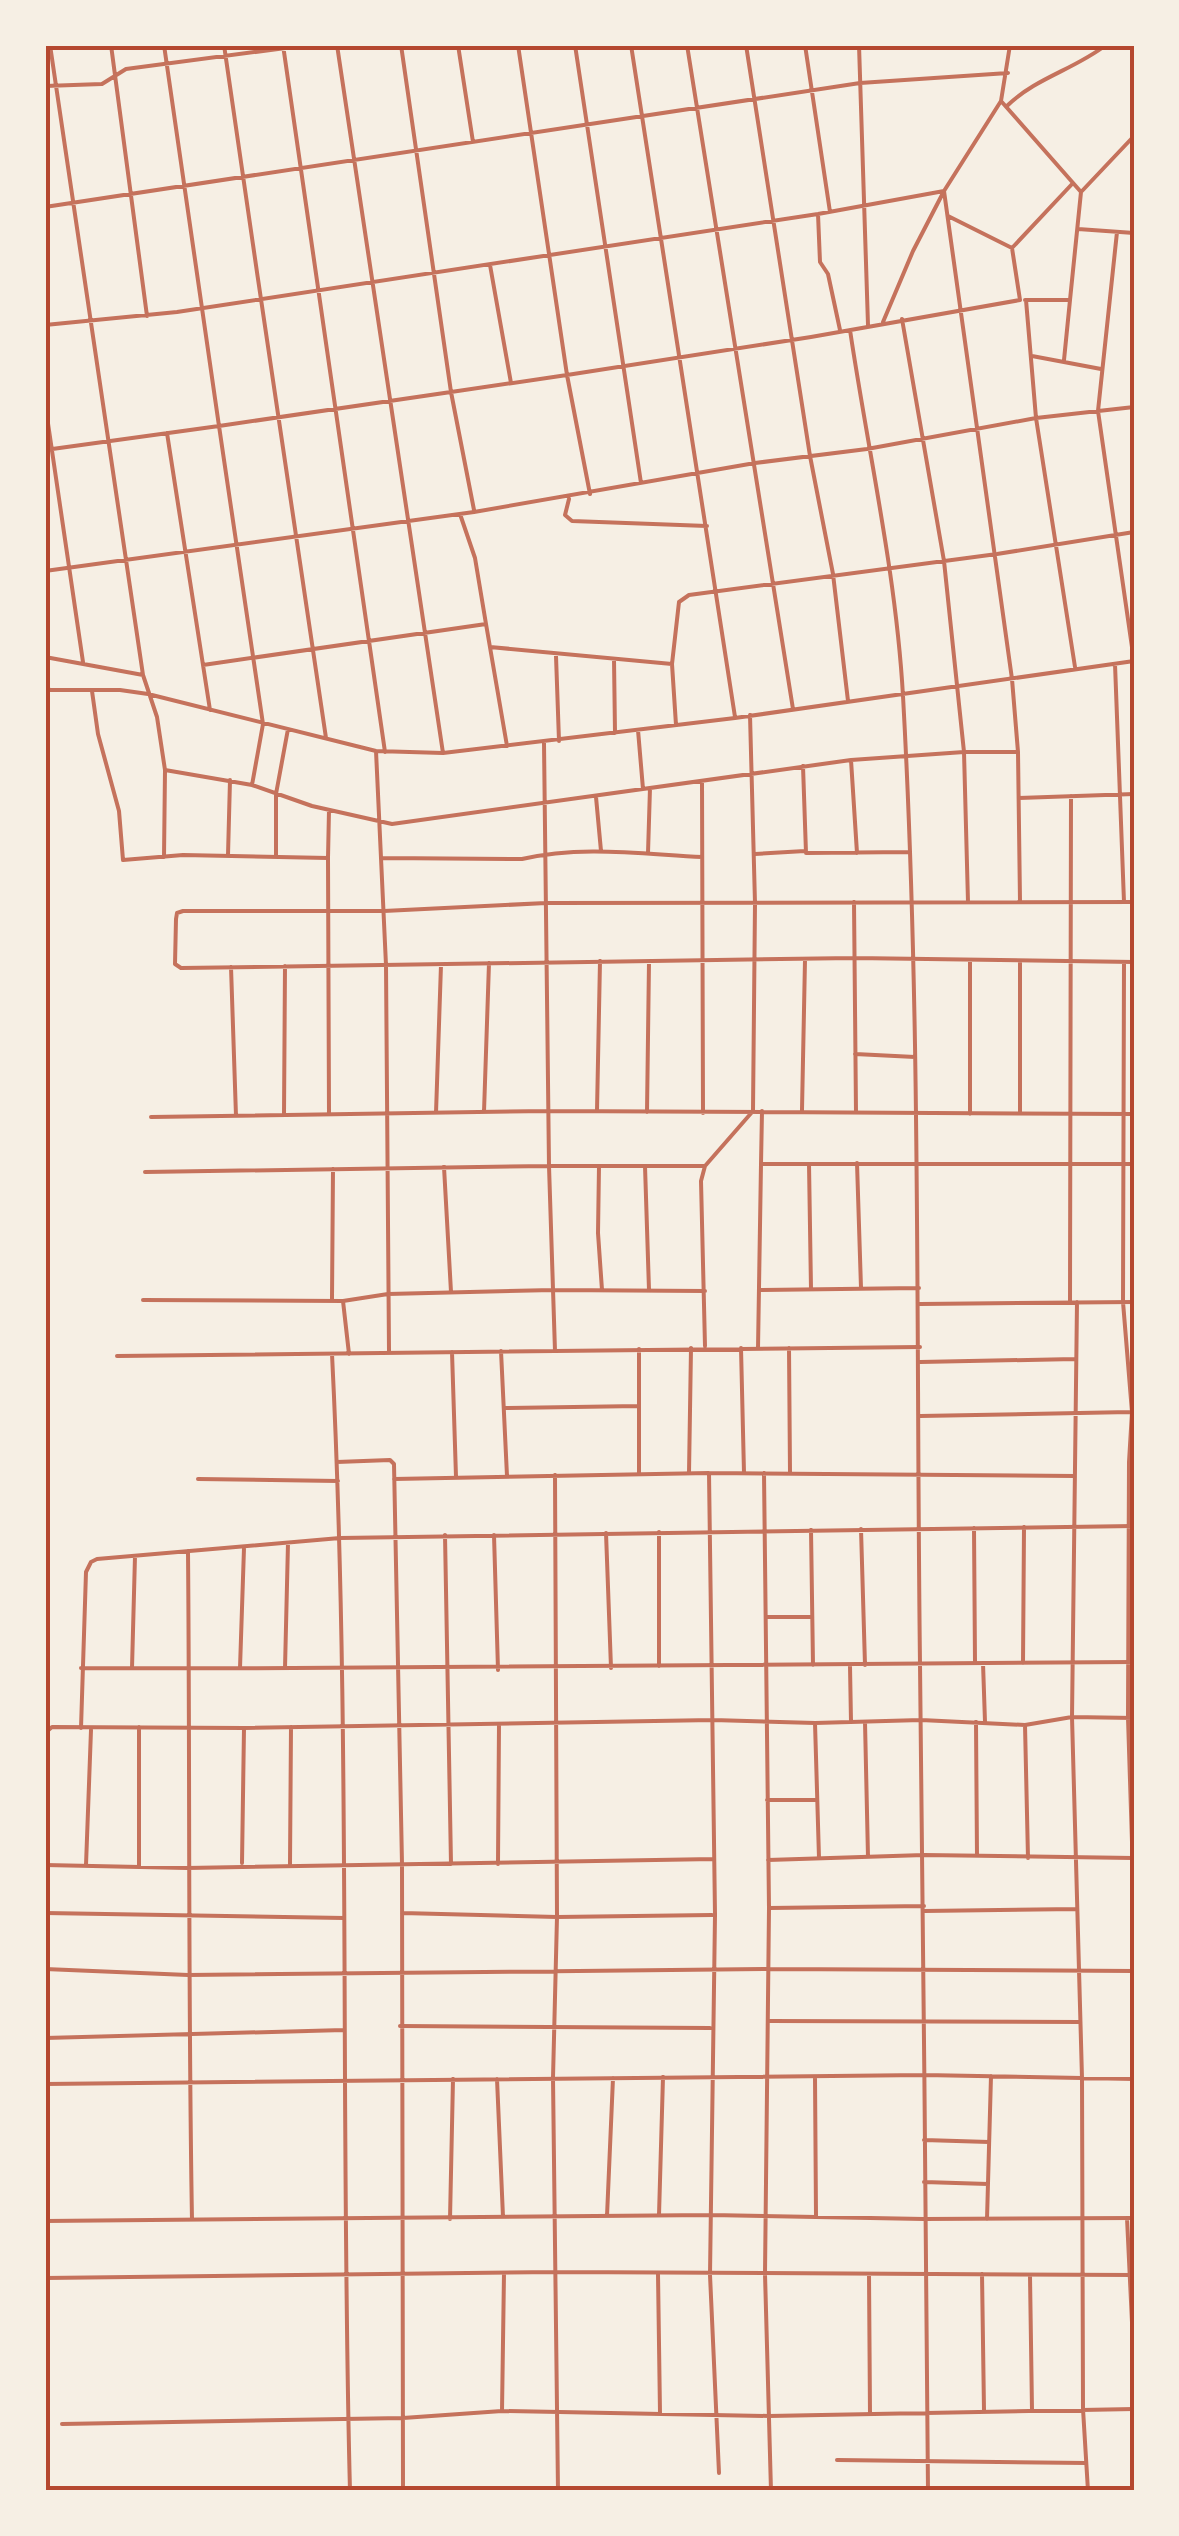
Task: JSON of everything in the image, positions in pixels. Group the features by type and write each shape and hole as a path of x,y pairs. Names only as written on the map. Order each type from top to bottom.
{"street":[{"path":"50,45 143,675 161,734 166,770 164,857"},
{"path":"110,45 146,316"},
{"path":"164,45 234,544 256,657 264,724 252,785"},
{"path":"224,45 326,738"},
{"path":"45,86 102,84 126,68 308,45"},
{"path":"337,45 442,753"},
{"path":"401,45 432,273 474,512"},
{"path":"458,45 474,142"},
{"path":"518,45 567,376 590,494"},
{"path":"575,45 642,483"},
{"path":"632,45 734,718"},
{"path":"687,45 793,709"},
{"path":"746,45 832,574 848,701"},
{"path":"804,45 830,212"},
{"path":"859,45 868,325"},
{"path":"883,322 944,191 1001,101 1010,45"},
{"path":"1091,45 1091,57"},
{"path":"1007,107 1032,86 1091,57 1106,45"},
{"path":"283,46 385,752"},
{"path":"45,207 860,82 1008,72"},
{"path":"1001,101 1081,192"},
{"path":"1064,361 1081,192 1134,136"},
{"path":"1012,248 1072,183"},
{"path":"45,325 203,308 818,214 944,191"},
{"path":"944,191 1012,679 1018,752 1020,902"},
{"path":"818,214 820,262 828,274 840,332"},
{"path":"948,216 1012,248"},
{"path":"1078,229 1134,233"},
{"path":"45,687 148,694 376,751 442,753 734,718 1134,661 1098,411 1116,232"},
{"path":"1012,248 1023,300 1036,418 1075,669"},
{"path":"490,265 511,384"},
{"path":"48,450 738,350 961,309 1023,300 1070,300"},
{"path":"902,319 944,561 964,752 968,902"},
{"path":"850,330 889,568 903,695 912,901 920,1288 928,2491"},
{"path":"1030,356 1100,369"},
{"path":"45,403 48,450 83,662"},
{"path":"45,571 474,512 1036,418 1134,407"},
{"path":"167,433 210,710"},
{"path":"569,497 565,515 572,520 706,526"},
{"path":"460,514 474,558 507,748"},
{"path":"676,725 672,664 674,625 682,598 1134,532"},
{"path":"202,665 486,624"},
{"path":"490,647 672,664"},
{"path":"556,654 559,741"},
{"path":"45,657 143,675"},
{"path":"614,659 616,733"},
{"path":"1115,664 1124,902"},
{"path":"92,690 98,734 118,811 122,858 126,861 228,856 328,858"},
{"path":"705,1348 700,1191 705,1166 753,1111 755,903 750,715"},
{"path":"276,857 276,794 288,728"},
{"path":"638,730 646,789 648,854"},
{"path":"544,743 555,1350"},
{"path":"376,751 386,965 389,1353"},
{"path":"166,770 252,785 329,810 392,824 852,760 1018,752"},
{"path":"852,760 857,853"},
{"path":"804,766 805,852"},
{"path":"228,856 230,780"},
{"path":"702,782 704,1113"},
{"path":"1019,798 1134,794"},
{"path":"1071,796 1071,1166 1076,1358 1072,1717 1082,2078 1082,2409 1088,2491"},
{"path":"596,797 601,851"},
{"path":"329,810 329,1114"},
{"path":"381,858 522,859 601,851 702,857"},
{"path":"1122,851 1134,851"},
{"path":"754,854 910,852"},
{"path":"854,902 856,1112"},
{"path":"1134,902 546,903 384,911 177,913 178,967 854,958 1134,962"},
{"path":"802,1111 804,960"},
{"path":"970,960 970,1114"},
{"path":"598,1111 600,961"},
{"path":"646,1112 648,962"},
{"path":"1020,962 1020,1114"},
{"path":"1124,962 1123,1302 1133,1412 1128,1462 1132,1526 1134,1904"},
{"path":"484,1112 489,963"},
{"path":"436,1113 441,965"},
{"path":"284,1115 285,966"},
{"path":"231,967 236,1116"},
{"path":"855,1054 917,1058"},
{"path":"150,1117 548,1111 1134,1114"},
{"path":"758,1348 762,1111"},
{"path":"857,1162 860,1289"},
{"path":"761,1164 1134,1164"},
{"path":"809,1164 811,1289"},
{"path":"599,1166 602,1290"},
{"path":"645,1166 649,1290"},
{"path":"145,1172 705,1166"},
{"path":"444,1167 451,1292"},
{"path":"332,1299 333,1169"},
{"path":"759,1290 920,1288"},
{"path":"142,1300 342,1300 388,1294 553,1290 705,1291"},
{"path":"342,1300 349,1354"},
{"path":"920,1304 1134,1302"},
{"path":"690,1473 691,1348"},
{"path":"741,1348 744,1473"},
{"path":"789,1348 790,1472"},
{"path":"117,1356 920,1348"},
{"path":"639,1349 639,1474"},
{"path":"501,1351 507,1476"},
{"path":"452,1352 456,1477"},
{"path":"332,1354 344,1724 350,2491"},
{"path":"1125,1355 1134,1354"},
{"path":"920,1362 1076,1358"},
{"path":"504,1408 639,1406"},
{"path":"920,1416 1133,1412"},
{"path":"337,1462 390,1460 394,1464 402,1864 403,2491"},
{"path":"764,1472 770,1969 765,2274 771,2491"},
{"path":"394,1478 764,1472 1075,1476"},
{"path":"709,1473 714,1859 710,2275 718,2473"},
{"path":"555,1475 557,1971 553,2078 558,2491"},
{"path":"198,1479 338,1481"},
{"path":"80,1728 88,1566 97,1559 397,1536 1132,1526"},
{"path":"1023,1663 1024,1527"},
{"path":"974,1528 976,1664"},
{"path":"811,1530 813,1667"},
{"path":"861,1530 866,1666"},
{"path":"659,1532 659,1666"},
{"path":"606,1533 611,1668"},
{"path":"494,1534 498,1670"},
{"path":"445,1535 451,1864"},
{"path":"285,1668 288,1542"},
{"path":"240,1668 244,1546"},
{"path":"188,1551 192,2220"},
{"path":"132,1668 136,1556"},
{"path":"766,1617 813,1616"},
{"path":"81,1668 556,1670 1132,1662"},
{"path":"983,1663 984,1722"},
{"path":"850,1666 852,1723"},
{"path":"45,1744 48,1729 80,1728 556,1720 921,1720 1025,1725 1072,1717 1131,1718"},
{"path":"498,1864 499,1722"},
{"path":"865,1722 868,1857"},
{"path":"976,1722 977,1856"},
{"path":"815,1723 819,1858"},
{"path":"1025,1725 1028,1858"},
{"path":"290,1865 292,1727"},
{"path":"86,1866 91,1728"},
{"path":"139,1728 139,1867"},
{"path":"242,1865 244,1728"},
{"path":"768,1800 817,1800"},
{"path":"768,1860 924,1856 1134,1858"},
{"path":"45,1865 187,1868 714,1859"},
{"path":"769,1908 1078,1909"},
{"path":"45,1913 344,1918"},
{"path":"402,1913 557,1917 714,1915"},
{"path":"45,1970 188,1975 770,1969 1134,1971"},
{"path":"770,2021 1081,2022"},
{"path":"400,2026 711,2028"},
{"path":"45,2038 344,2030"},
{"path":"45,2084 924,2075 1134,2079"},
{"path":"987,2219 991,2076"},
{"path":"659,2215 662,2077"},
{"path":"815,2077 816,2216"},
{"path":"607,2216 614,2078"},
{"path":"450,2219 453,2079"},
{"path":"497,2079 504,2218"},
{"path":"924,2140 990,2142"},
{"path":"924,2182 988,2184"},
{"path":"45,2221 659,2215 1131,2218 1134,2364"},
{"path":"45,2278 556,2272 1132,2275"},
{"path":"502,2411 504,2273"},
{"path":"658,2274 660,2413"},
{"path":"869,2274 870,2414"},
{"path":"982,2274 984,2410"},
{"path":"1030,2276 1032,2410"},
{"path":"62,2424 348,2420 502,2411 769,2416 1134,2409"},
{"path":"836,2460 1086,2462"}]}
